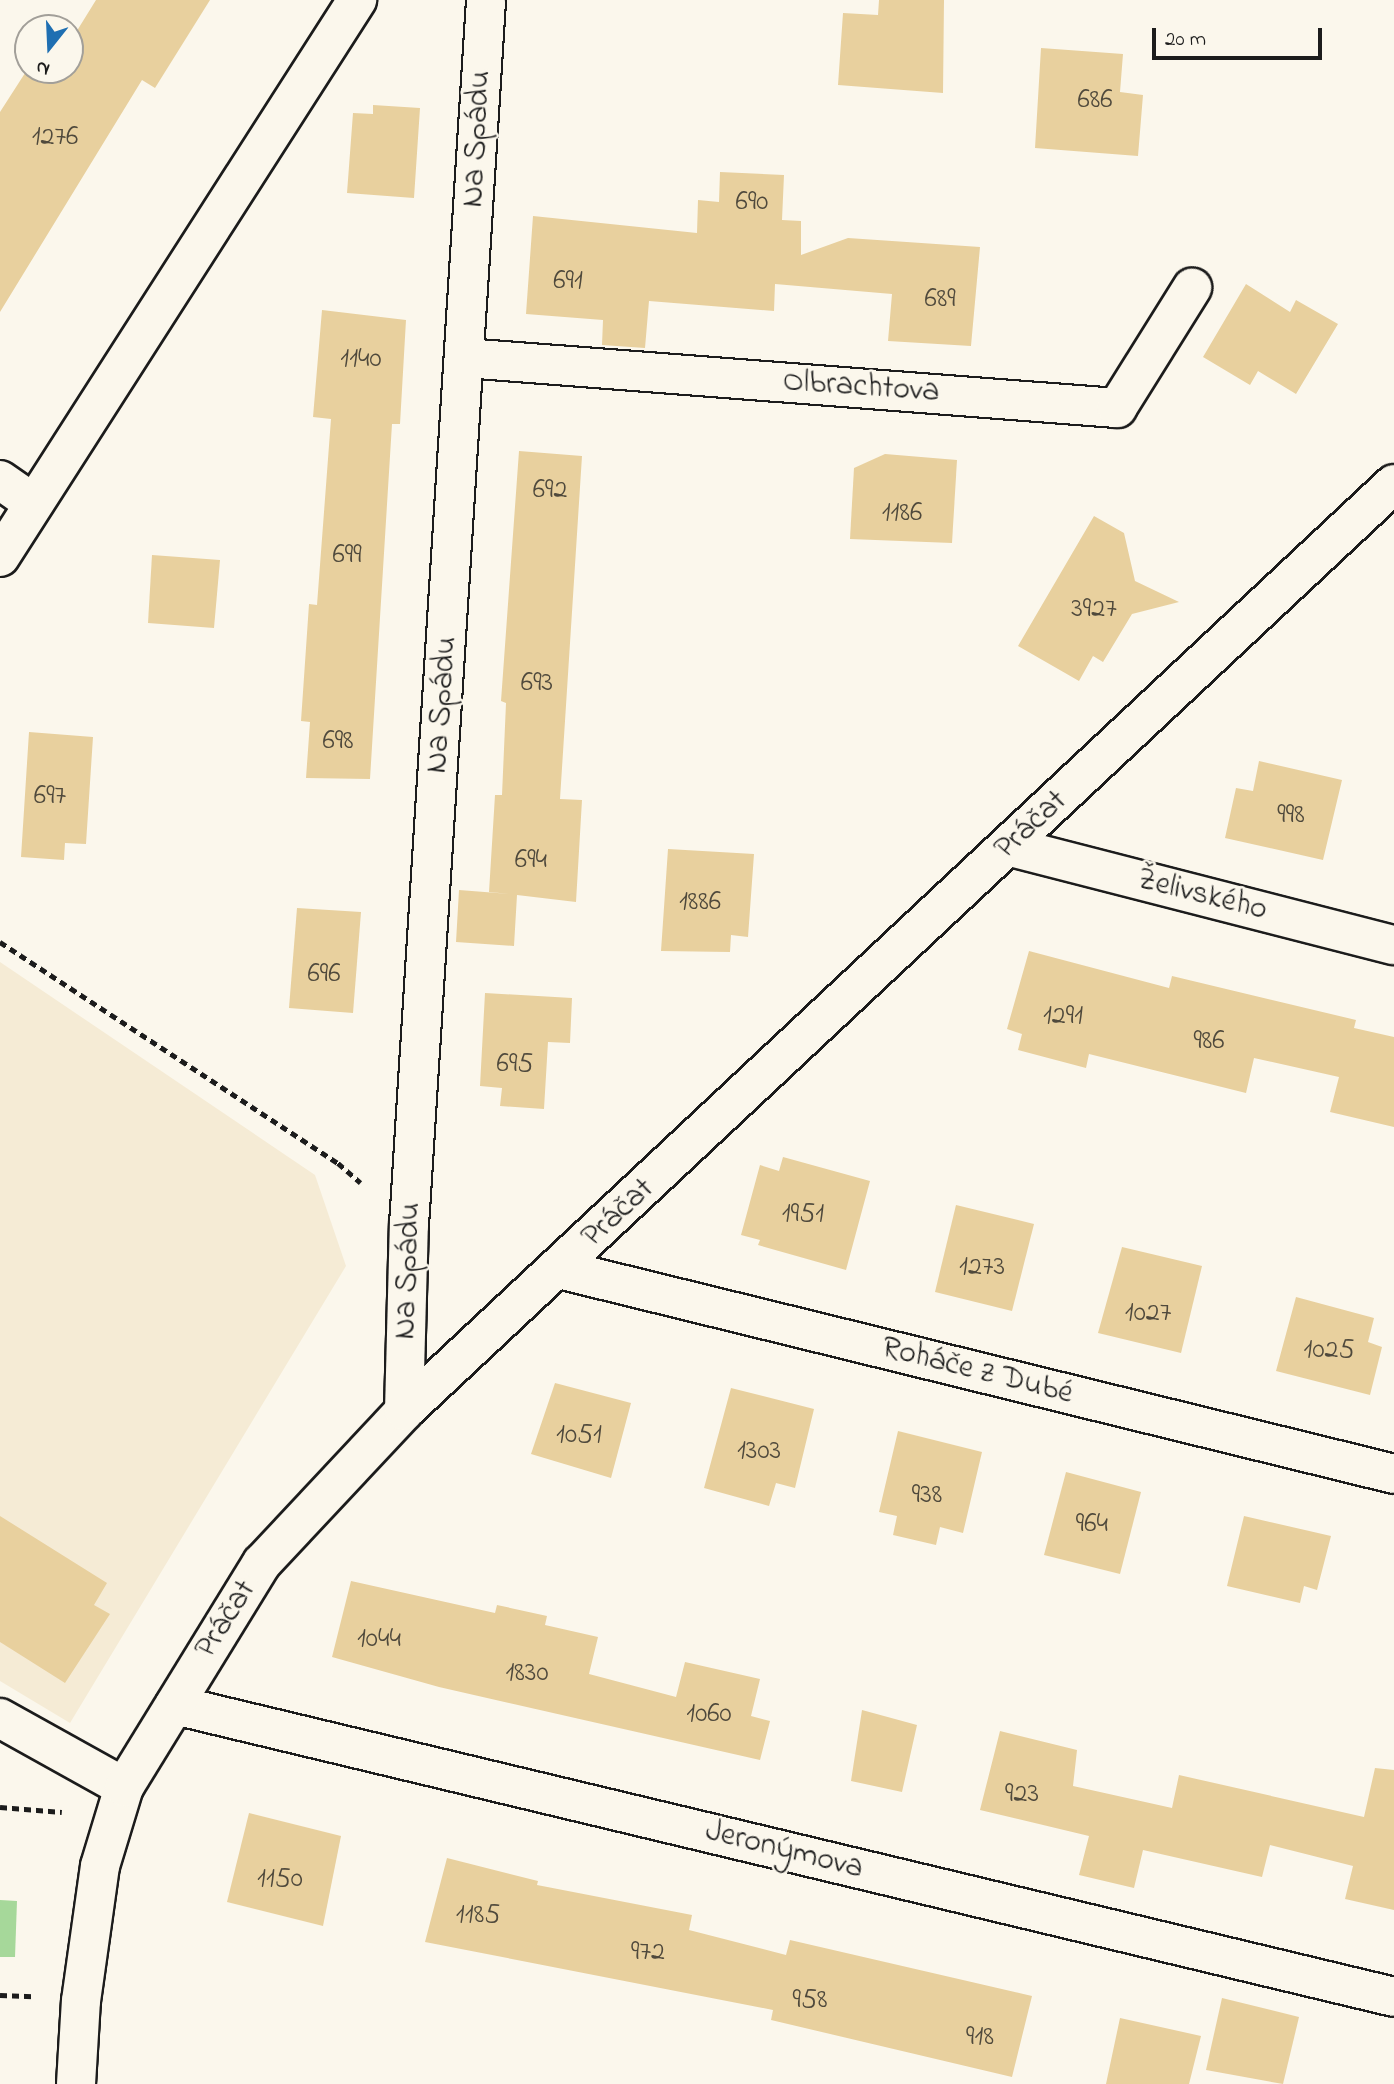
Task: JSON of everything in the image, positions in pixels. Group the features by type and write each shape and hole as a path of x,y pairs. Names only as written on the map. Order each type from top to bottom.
{"street":[{"path":"0,557 357,0"},
{"name":"Na Spádu","path":"404,1411 410,1225 486,0"},
{"name":"Olbrachtova","path":"465,358 1117,408 1192,288"},
{"path":"0,480 33,503"},
{"name":"Práčat","path":"76,2084 81,2001 98,1880 120,1802 175,1705 262,1563 404,1411 1011,847 1394,484"},
{"name":"Želivského","path":"1011,847 1394,946"},
{"name":"Roháče z Dubé","path":"559,1269 1394,1474"},
{"name":"Jeronýmova","path":"175,1705 1394,1997"},
{"path":"0,1718 120,1802"}],"path":[{"path":"0,942 338,1163 410,1225"},
{"path":"0,1807 120,1802"},
{"path":"0,1995 38,1996"}],"shaded area":[{"path":"0,962 315,1175 346,1266 70,1723 0,1681"}],"green space":[{"path":"0,1900 17,1901 15,1957 0,1957"}],"building":[{"path":"96,0 210,0 155,88 142,80 0,312 0,112 18,84 84,84 84,19"},
{"path":"879,0 944,0 943,93 838,85 843,13 878,15"},
{"path":"1041,48 1123,54 1120,92 1143,95 1138,156 1035,148"},
{"path":"373,105 420,108 414,198 347,193 353,113 373,114"},
{"path":"720,172 784,175 782,220 801,221 801,255 848,238 980,247 971,346 888,341 892,294 775,284 774,311 649,301 645,348 602,345 603,320 526,314 533,216 697,233 698,200 719,202"},
{"path":"1246,284 1290,312 1296,300 1338,324 1296,394 1258,371 1250,385 1203,357"},
{"path":"322,310 406,320 400,424 392,424 370,779 306,778 310,722 301,721 309,604 317,605 331,419 313,417"},
{"path":"519,451 582,456 560,799 582,800 576,902 517,895 514,946 456,942 459,890 510,894 489,892 495,795 502,795 506,703 501,701"},
{"path":"885,454 957,460 952,543 850,539 854,468"},
{"path":"1094,516 1124,533 1135,581 1179,602 1132,614 1103,662 1093,656 1079,681 1018,646"},
{"path":"152,555 220,560 214,628 148,623"},
{"path":"29,732 93,737 86,844 65,843 64,860 21,857"},
{"path":"1259,761 1342,780 1323,860 1225,838 1236,788 1253,791"},
{"path":"668,849 754,854 748,937 731,935 730,952 661,951"},
{"path":"297,908 361,912 353,1013 289,1008"},
{"path":"1029,951 1169,988 1172,976 1356,1020 1354,1028 1394,1037 1394,1127 1330,1112 1339,1077 1254,1058 1246,1093 1089,1054 1086,1068 1018,1050 1022,1034 1007,1029"},
{"path":"485,993 572,998 570,1043 548,1042 544,1109 500,1106 502,1088 480,1086"},
{"path":"783,1157 870,1181 846,1270 758,1245 760,1240 741,1235 760,1165 779,1171"},
{"path":"956,1205 1034,1224 1012,1311 935,1292"},
{"path":"1122,1247 1202,1266 1181,1353 1098,1333"},
{"path":"1296,1297 1374,1318 1368,1342 1382,1347 1370,1395 1276,1371"},
{"path":"555,1383 631,1403 611,1478 531,1454"},
{"path":"731,1388 814,1409 795,1488 776,1483 769,1506 704,1488"},
{"path":"898,1431 982,1452 963,1533 940,1527 936,1545 893,1535 897,1516 879,1512"},
{"path":"1066,1472 1141,1492 1120,1574 1044,1555"},
{"path":"0,1516 107,1583 94,1605 110,1614 65,1683 0,1642"},
{"path":"1244,1516 1331,1536 1317,1590 1304,1586 1300,1603 1227,1586"},
{"path":"351,1581 495,1613 497,1605 547,1616 545,1625 598,1637 589,1674 676,1697 685,1662 760,1679 751,1716 770,1721 760,1760 439,1687 332,1657"},
{"path":"862,1710 917,1725 902,1792 851,1781"},
{"path":"1000,1731 1077,1750 1073,1786 1172,1808 1179,1775 1364,1817 1375,1768 1394,1770 1394,1910 1345,1899 1353,1866 1270,1845 1262,1877 1143,1850 1134,1888 1079,1875 1089,1836 980,1810"},
{"path":"249,1813 341,1836 323,1926 227,1902"},
{"path":"447,1858 538,1881 537,1885 692,1915 689,1930 786,1955 790,1940 1032,1996 1012,2077 771,2020 773,2010 425,1942"},
{"path":"1222,1998 1299,2017 1283,2084 1206,2070"},
{"path":"1120,2018 1201,2036 1189,2084 1106,2084"}]}
